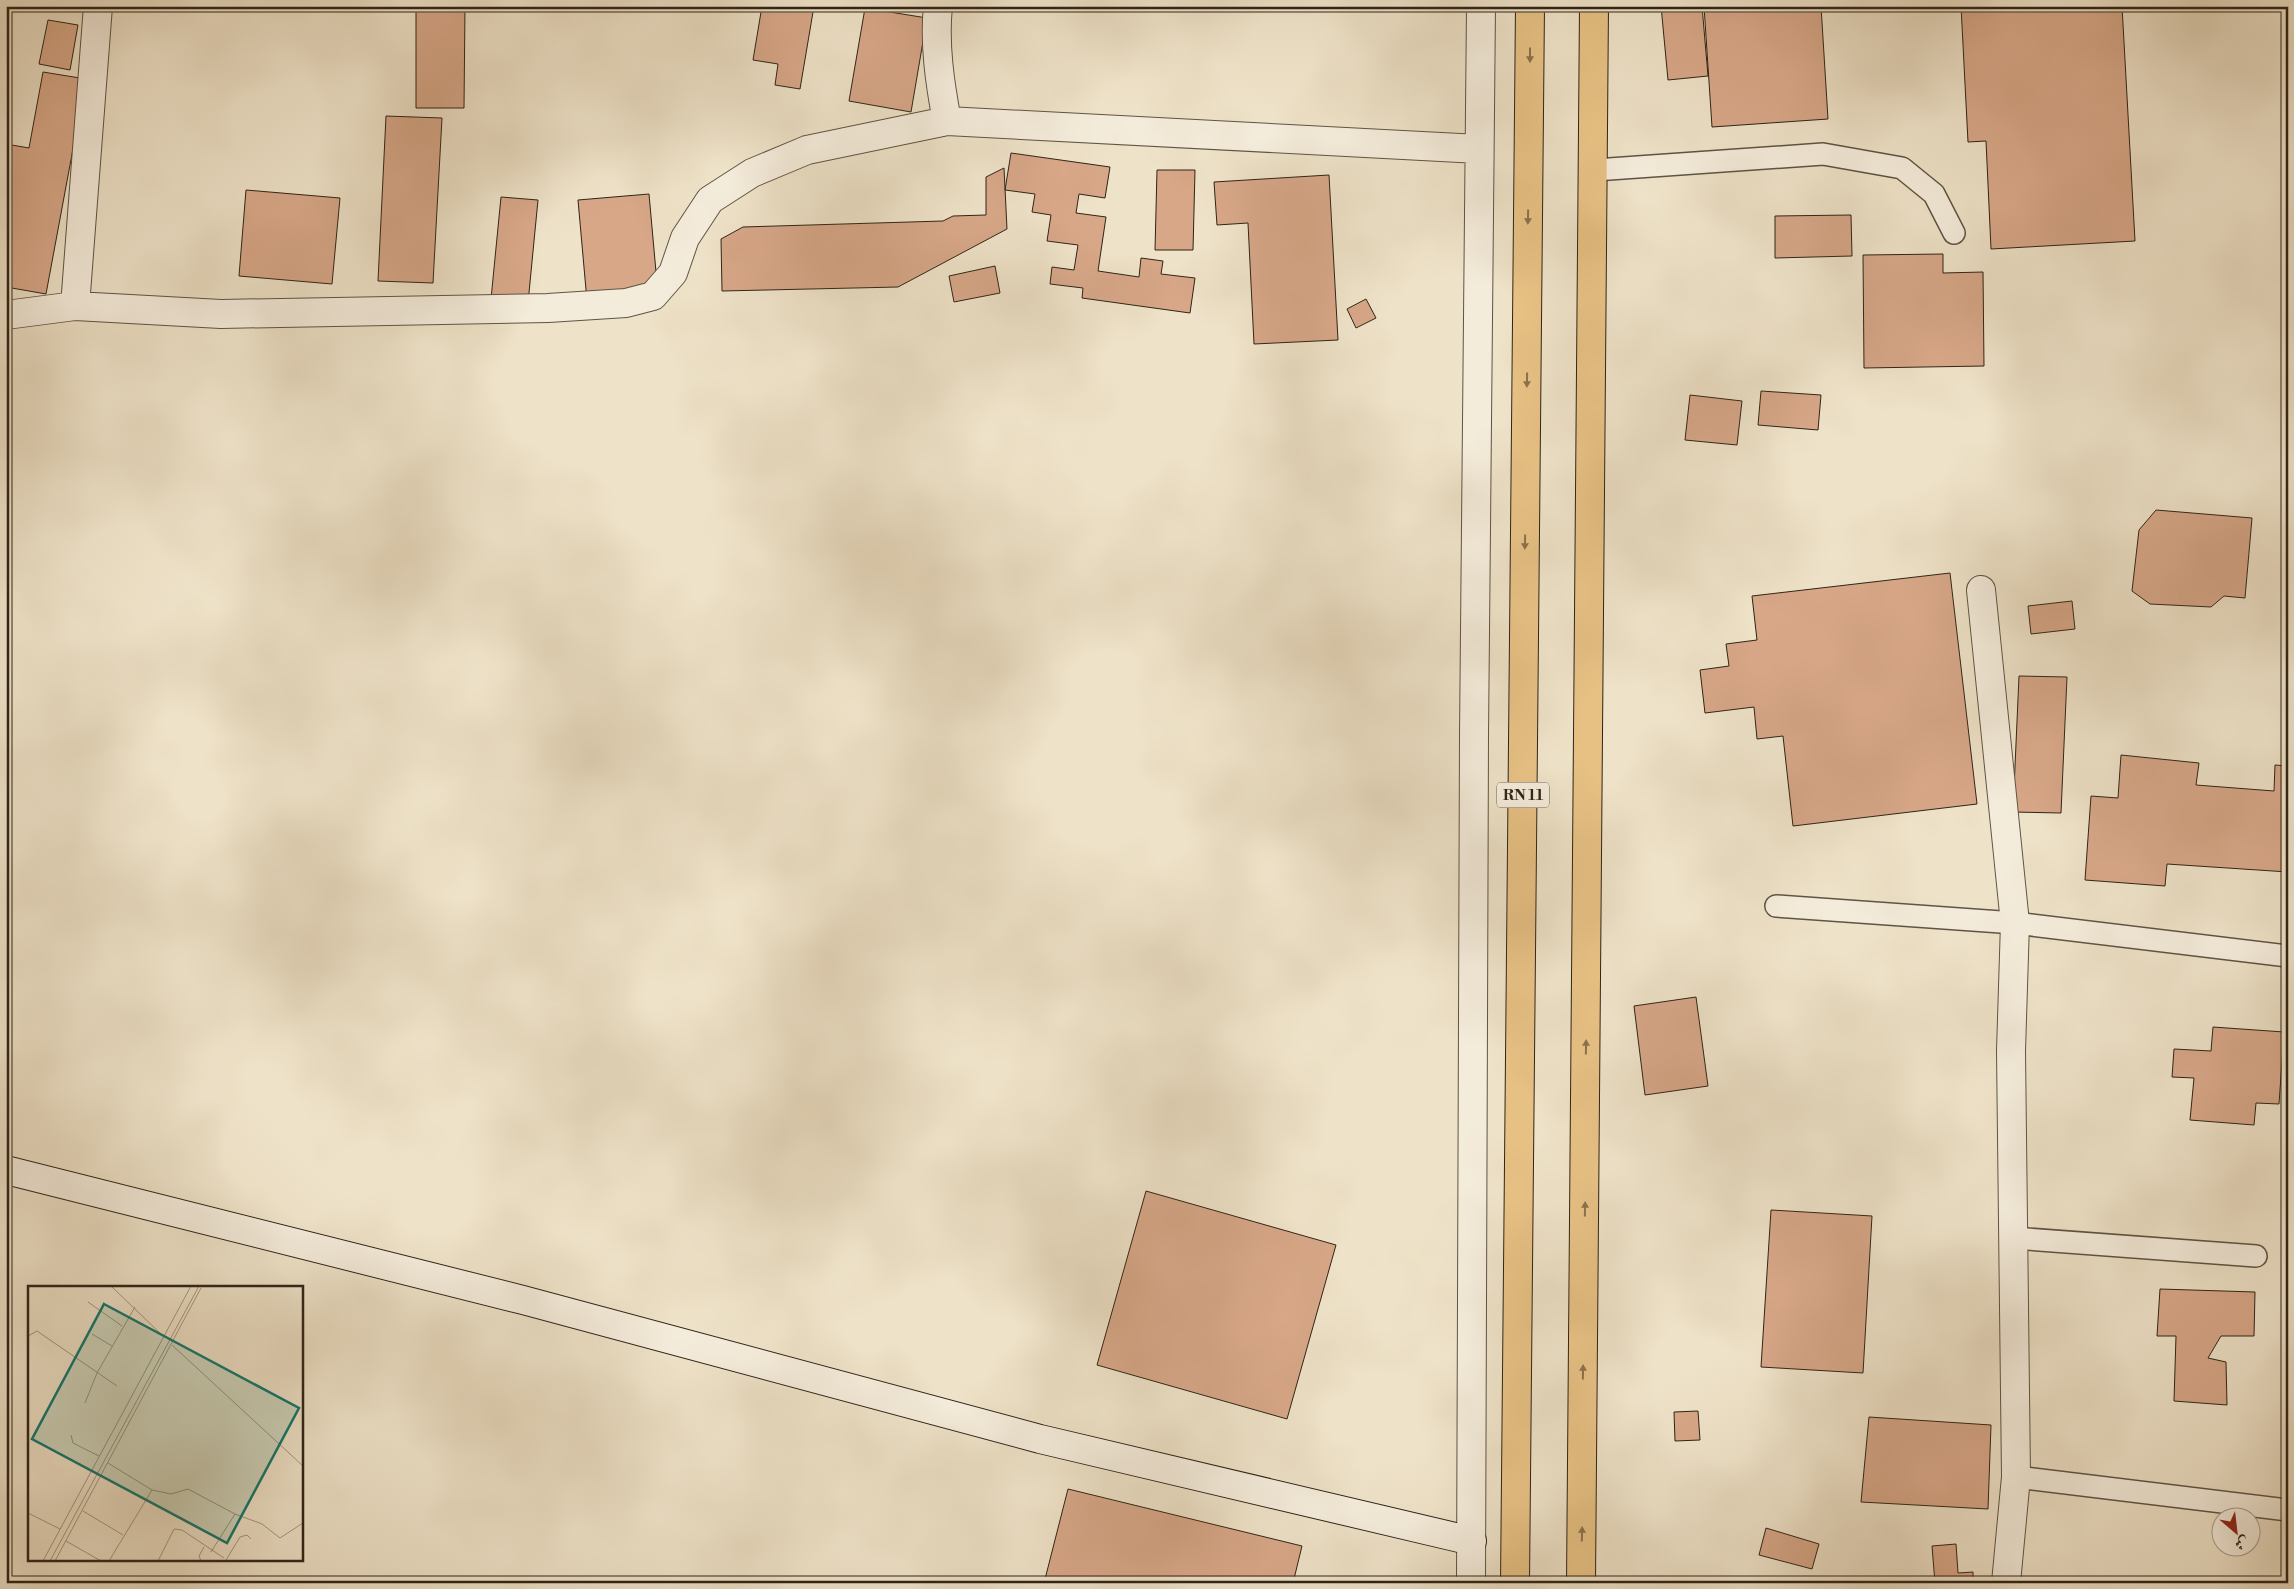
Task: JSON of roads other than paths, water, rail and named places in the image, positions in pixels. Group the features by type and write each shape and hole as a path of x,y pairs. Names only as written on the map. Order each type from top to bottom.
{"highway":[{"name":"RN 11","path":"1515,1583 1530,6"},
{"path":"1582,1582 1595,170 1594,6"}],"street":[{"path":"75,306 98,6"},
{"path":"938,6 940,83 947,121"},
{"path":"1471,1583 1474,735 1481,6"},
{"path":"6,314 75,306 221,314 548,308 626,303 653,296 672,273 685,238 710,200 752,173 807,150 947,121 1479,149"},
{"path":"1981,590 2015,923 2011,1051 2016,1477 2006,1583"},
{"path":"6,1170 523,1300 1040,1438 1472,1541"}],"lane":[{"path":"1595,170 1823,154 1893,166 1902,168 1934,194 1954,233"},
{"path":"1776,906 2015,923 2288,956"},
{"path":"2013,1238 2256,1256"},
{"path":"2016,1477 2288,1510"}]}
